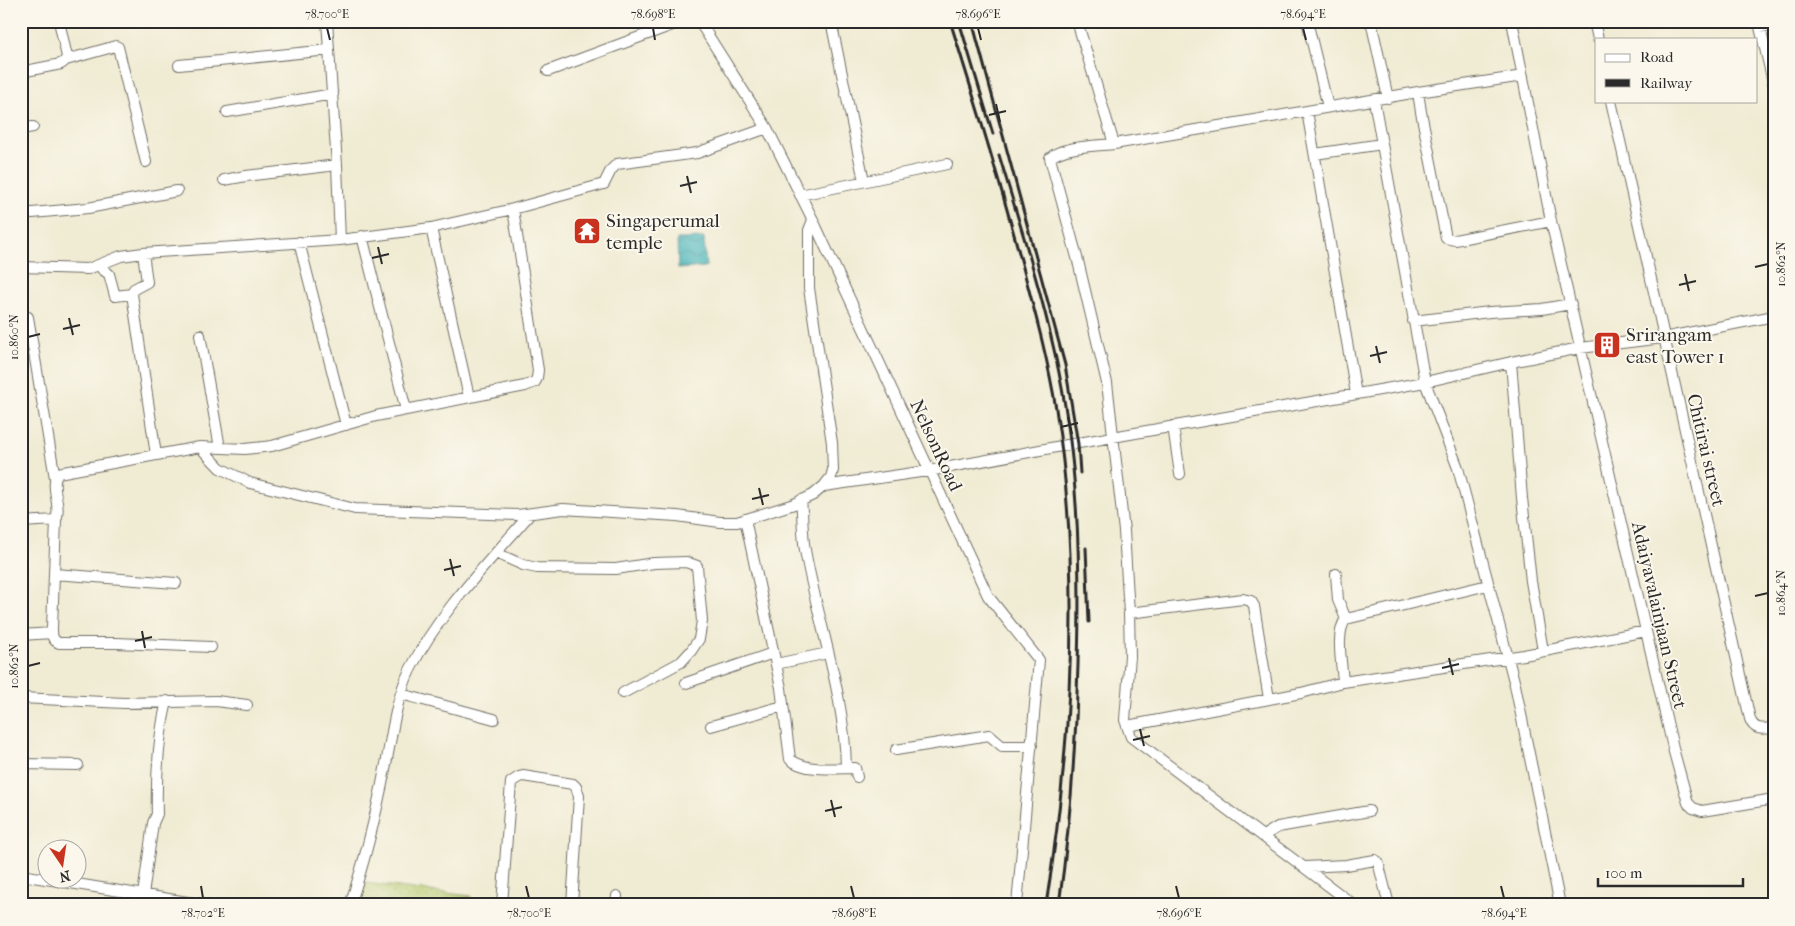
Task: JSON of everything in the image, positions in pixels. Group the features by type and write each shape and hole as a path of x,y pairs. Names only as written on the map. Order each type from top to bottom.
{"street":[{"path":"59,21 66,60"},
{"path":"327,21 333,94 340,240"},
{"path":"548,71 683,21"},
{"name":"NelsonRoad","path":"699,21 767,128 813,220 988,596 1040,660 1016,905"},
{"path":"831,21 864,181"},
{"path":"1077,21 1114,144"},
{"path":"1307,21 1328,107"},
{"path":"1371,21 1388,98"},
{"name":"Adaiyavalainjaan Street","path":"1512,21 1551,221 1674,752 1688,804 1704,811 1774,799"},
{"path":"1594,21 1598,38"},
{"path":"1774,25 1760,28 1774,86"},
{"path":"21,72 61,64 66,60 118,47 146,162"},
{"path":"179,64 329,50"},
{"path":"1354,905 1131,737 1125,720 1130,656 1124,531 1107,383 1078,261 1050,158 1054,154 1065,151 1523,76"},
{"path":"1418,92 1446,238 1454,240 1551,221"},
{"path":"227,112 333,94"},
{"path":"1374,100 1425,382 1458,468 1515,685 1560,905"},
{"name":"Chitirai street","path":"1611,102 1750,722 1760,729 1774,728"},
{"path":"1307,111 1356,394"},
{"path":"21,129 33,127"},
{"path":"21,267 78,270 94,268 103,262 121,256 143,253 340,240 431,228 513,209 604,184 611,170 618,164 697,153 767,128"},
{"path":"1315,154 1382,144"},
{"path":"800,195 947,164"},
{"path":"224,180 337,165"},
{"path":"21,214 88,208 177,191"},
{"path":"55,478 60,472 200,447 245,449 272,446 406,410 533,384 537,378 538,370 513,209"},
{"path":"200,447 220,468 250,482 355,509 530,514 563,509 677,516 733,522 745,520 801,500 824,486 831,477 833,470 830,433 809,288 809,239 813,220"},
{"path":"431,228 469,397"},
{"path":"362,236 406,410"},
{"path":"299,242 346,425"},
{"path":"143,253 147,282 134,289 132,294 156,455"},
{"path":"100,265 109,274 115,296 132,294"},
{"path":"1413,320 1542,309 1571,304"},
{"path":"824,486 930,471 1113,436 1425,382 1580,348 1663,338 1774,316"},
{"path":"28,318 59,511 56,520 53,639 59,643 116,642 211,647"},
{"path":"200,335 220,448"},
{"path":"1511,362 1530,572 1543,651"},
{"path":"1174,426 1180,474"},
{"path":"801,500 805,549 846,738 846,768"},
{"path":"350,905 364,861 386,768 396,711 410,671 429,638 470,582 530,514"},
{"path":"21,522 56,520"},
{"path":"745,520 776,664 790,759 796,764 809,768 855,768 857,777"},
{"path":"496,554 523,565 537,568 616,569 654,563 686,562 697,566 702,622 699,639 681,662 623,693"},
{"path":"54,574 176,584"},
{"path":"1336,574 1338,600 1346,619"},
{"path":"1343,682 1340,633 1346,619 1488,585"},
{"path":"1129,614 1243,598 1249,600 1254,606 1269,699"},
{"path":"1127,726 1300,693 1343,682 1507,658 1646,631"},
{"path":"21,635 52,633"},
{"path":"686,683 773,653"},
{"path":"776,664 828,653"},
{"path":"401,694 494,719"},
{"path":"21,698 124,703 216,701 247,705"},
{"path":"142,895 153,823 157,814 158,755 162,721 167,701"},
{"path":"711,726 783,706"},
{"path":"896,750 989,736 1002,746 1032,746"},
{"path":"21,764 78,765"},
{"path":"502,905 511,782 523,776 573,784 580,796 572,905"},
{"path":"1263,836 1278,827 1369,811"},
{"path":"1305,867 1346,865 1375,860 1378,862 1389,905"},
{"path":"21,874 206,905"}],"green space":[{"path":"366,883 471,896 470,905 359,905"}],"water":[{"path":"704,238 706,267 678,269 677,239"}],"railway":[{"path":"950,21 978,110 1036,315 1053,390 1064,471 1069,533 1070,657 1062,782 1046,905"},
{"path":"959,21 993,134"},
{"path":"972,21 1065,365 1078,444 1080,473"},
{"path":"999,155 1029,254 1055,354 1063,392 1073,469 1079,587 1077,695 1069,815 1059,905"},
{"path":"1086,548 1089,622"}],"place":[{"name":"Singaperumal temple","path":"587,231"},
{"name":"Srirangam east Tower 1","path":"1607,345"}]}
